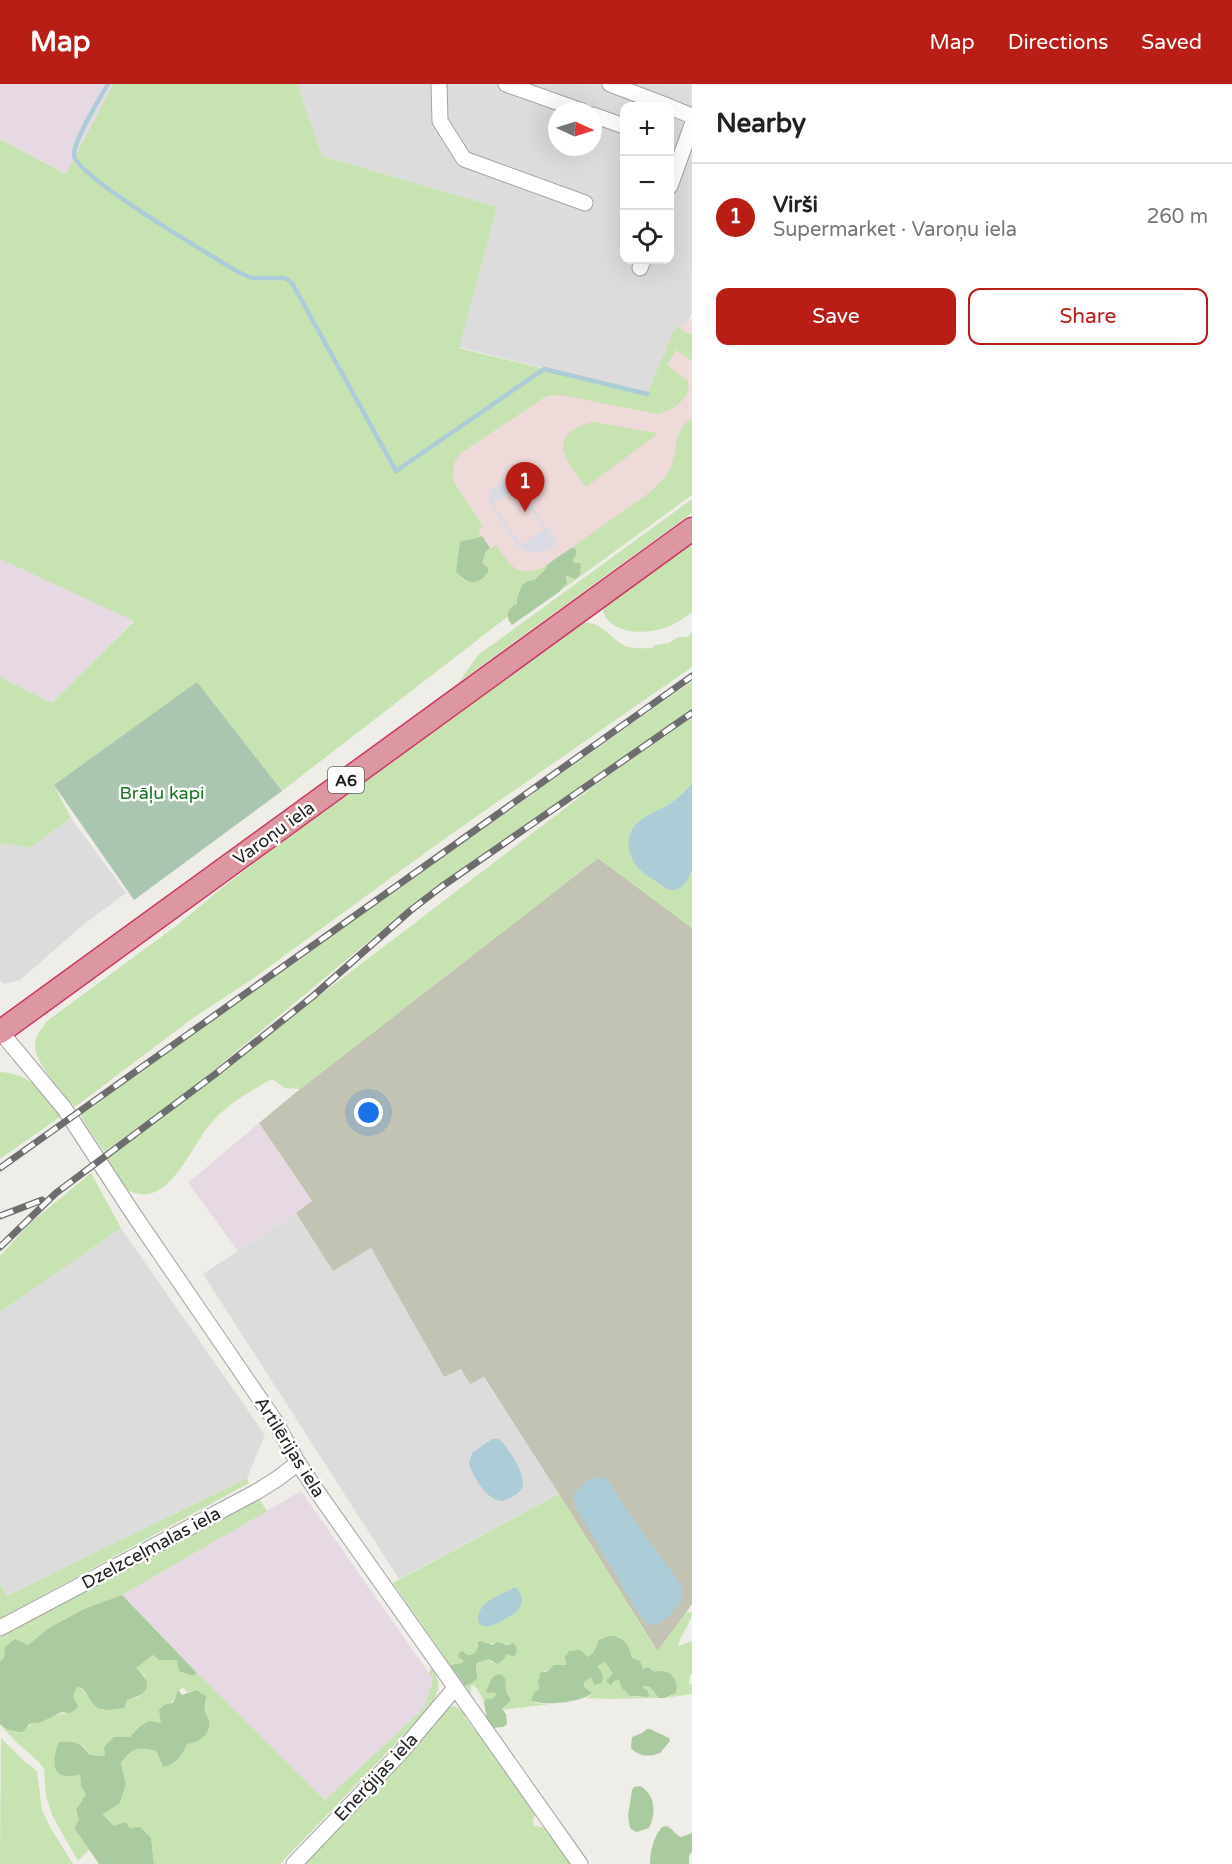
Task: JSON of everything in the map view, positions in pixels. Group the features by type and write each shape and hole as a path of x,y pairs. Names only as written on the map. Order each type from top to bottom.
{"highway":[{"name":"Varoņu iela","path":"0,1032 692,529"}],"street":[{"path":"439,84 440,121 465,159 585,203"},
{"path":"506,84 557,102"},
{"path":"610,84 656,102"},
{"path":"674,109 692,116"},
{"path":"602,118 620,125"},
{"path":"676,145 692,125"},
{"name":"Artilērijas iela","path":"0,1032 64,1108 275,1421 298,1463 580,1864"},
{"name":"Dzelzceļmalas iela","path":"0,1628 256,1492 278,1479 298,1463"},
{"name":"Enerģijas iela","path":"294,1864 401,1752 456,1688"}],"shaded area":[{"path":"0,84 113,84 67,174 0,139"},
{"path":"297,84 692,84 692,312 688,321 674,331 647,394 459,347 497,207 322,156"},
{"path":"692,319 692,482 511,614 406,465 544,369 647,394 674,330"},
{"path":"517,470 521,471 518,485 558,544 542,553 528,552 516,545 489,501 489,491","holes":["517,488 544,529 521,545 493,504"]},
{"path":"0,559 134,620 52,703 0,677"},
{"path":"71,818 126,893 83,925 20,980 4,984 0,981 0,846 4,843 30,848"},
{"path":"598,858 692,928 692,1604 658,1652 484,1377 470,1384 461,1369 444,1377 371,1248 333,1271 296,1213 312,1201 259,1123"},
{"path":"259,1123 312,1202 238,1251 188,1183"},
{"path":"296,1213 333,1270 371,1248 444,1377 461,1369 483,1377 559,1494 399,1579 203,1274"},
{"path":"121,1228 265,1435 247,1478 7,1596 0,1584 0,1312"},
{"path":"301,1491 433,1679 424,1708 325,1800 122,1595"}],"green space":[{"path":"113,84 297,84 322,156 497,207 459,348 647,394 674,330 681,326 681,330 692,333 692,361 676,350 667,365 688,381 684,399 669,410 657,414 551,395 461,453 454,467 455,484 483,526 478,530 482,536 476,540 466,540 456,571 461,578 467,582 482,563 486,551 496,545 517,569 530,571 548,564 545,570 519,591 517,604 511,614 282,791 197,683 54,785 71,818 30,848 4,843 0,846 0,677 52,703 134,621 0,559 0,139 66,174"},
{"path":"692,418 692,495 559,592 564,587 566,578 570,576 574,564 572,560 574,548 571,548 652,491 670,469 681,429"},
{"path":"595,422 656,435 586,487 567,458 564,443 566,436 573,430"},
{"path":"692,499 692,513 459,682 478,655"},
{"path":"482,536 490,548 486,551 482,563 488,568 488,572 476,582 467,581 456,571 460,542"},
{"path":"692,544 692,612 671,625 647,632 619,628 606,618 603,610 610,602"},
{"path":"571,548 575,548 576,552 572,560 574,563 581,563 580,575 575,579 567,576 567,583 559,592 512,625 508,619 508,613 517,604 522,585 534,580 548,564"},
{"path":"583,623 596,625 622,644 634,648 652,648 655,645 669,643 678,637 688,637 692,632 692,667 447,837 251,980 193,1018 75,1107 70,1102 51,1078 36,1053 36,1040 47,1021 180,923 273,849"},
{"path":"692,681 692,709 428,892 185,1094 104,1152 81,1114"},
{"name":"Brāļu kapi","path":"197,682 282,791 134,900 54,785"},
{"path":"692,717 692,783 674,801 642,820 630,836 686,881 692,871 692,928 598,858 300,1089 285,1088 272,1079 233,1103 212,1122 182,1167 163,1188 152,1193 140,1194 130,1192 125,1188 107,1158 602,780"},
{"path":"0,1072 27,1079 45,1096 60,1117 0,1159"},
{"path":"91,1173 121,1228 0,1312 0,1256 29,1224"},
{"path":"247,1478 249,1483 0,1619 0,1584 7,1596"},
{"path":"559,1494 657,1651 687,1612 692,1612 678,1646 692,1641 692,1674 689,1684 692,1685 692,1694 665,1698 673,1695 651,1668 643,1669 633,1659 625,1642 614,1636 596,1645 593,1653 588,1657 583,1654 565,1661 566,1666 544,1671 534,1703 566,1702 503,1710 509,1696 505,1688 506,1680 489,1682 489,1686 496,1694 494,1698 484,1702 474,1685 471,1686 471,1694 465,1686 472,1683 477,1663 489,1659 493,1663 517,1649 514,1643 486,1642 476,1645 477,1649 474,1654 468,1655 465,1652 462,1663 450,1665 393,1583","holes":["513,1588 517,1588 510,1617 489,1626 483,1626 484,1605"]},
{"path":"260,1500 267,1511 122,1595 84,1609 49,1628 28,1645 0,1661 0,1637"},
{"path":"122,1595 197,1673 193,1676 179,1671 177,1660 159,1660 153,1655 136,1668 145,1679 146,1688 140,1695 127,1700 124,1708 100,1709 92,1703 82,1688 77,1687 73,1696 78,1706 74,1711 62,1712 41,1722 29,1724 23,1732 2,1726 0,1724 0,1661 4,1658 5,1647 15,1639 28,1645 49,1628 84,1609"},
{"path":"609,1636 622,1639 630,1649 632,1658 640,1661 643,1669 648,1667 655,1672 665,1671 672,1675 676,1683 676,1693 659,1698 650,1687 644,1686 648,1697 630,1696 622,1688 619,1680 614,1681 611,1685 607,1682 613,1674 605,1662 597,1666 603,1675 602,1683 594,1685 591,1677 584,1682 584,1687 592,1693 587,1696 552,1703 531,1700 534,1693 540,1689 538,1683 540,1673 548,1671 554,1665 566,1665 565,1657 569,1651 580,1650 588,1657 593,1653 599,1640"},
{"path":"478,1642 493,1645 497,1642 507,1645 514,1643 517,1649 516,1654 513,1656 507,1654 497,1664 489,1659 477,1663 477,1678 465,1686 450,1665 462,1663 463,1660 458,1657 462,1651 468,1655 474,1654"},
{"path":"153,1655 159,1660 177,1660 193,1676 197,1673 325,1800 424,1708 433,1679 429,1673 431,1668 438,1680 438,1686 435,1698 424,1714 280,1864 154,1864 151,1838 130,1828 114,1826 102,1814 126,1784 121,1763 129,1754 140,1749 156,1751 163,1767 208,1717 205,1712 206,1696 196,1690 187,1692 183,1687 174,1698 161,1723 139,1727 105,1756 90,1755 83,1745 60,1774 80,1775 81,1786 86,1794 76,1810 79,1820 74,1828 89,1850 78,1861 53,1817 46,1797 44,1769 1,1726 16,1732 50,1717 69,1713 77,1687 81,1688 100,1709 124,1708 126,1700 139,1697 145,1676 135,1668"},
{"path":"605,1662 613,1674 614,1681 619,1680 633,1697 645,1697 647,1690 643,1688 644,1686 650,1687 659,1698 587,1698 591,1695 584,1687 584,1682 598,1669 597,1666"},
{"path":"500,1674 506,1680 506,1690 511,1700 502,1709 506,1714 507,1724 503,1727 492,1728 487,1720 484,1702 494,1698 496,1694 494,1692 486,1691 492,1678"},
{"path":"178,1690 182,1695 196,1690 206,1696 205,1710 209,1726 206,1734 199,1740 187,1744 178,1759 163,1767 156,1751 140,1749 132,1751 121,1763 126,1784 119,1804 102,1814 114,1826 125,1822 130,1828 140,1827 151,1838 154,1864 99,1864 74,1828 79,1820 76,1810 86,1794 81,1786 80,1775 65,1776 57,1771 54,1762 59,1742 73,1742 80,1745 90,1755 105,1756 104,1747 114,1737 130,1737 139,1727 149,1721 161,1723 159,1710 164,1705 173,1703"},
{"path":"454,1706 463,1713 532,1808 535,1815 534,1826 547,1828 573,1864 304,1864 448,1708"},
{"path":"647,1729 669,1738 670,1741 660,1753 644,1755 631,1748 632,1737"},
{"path":"1,1738 37,1771 42,1810 73,1864 0,1864"},
{"path":"640,1786 652,1800 653,1817 649,1828 636,1832 630,1828 628,1816 632,1790"},
{"path":"666,1826 681,1837 692,1833 692,1852 689,1855 689,1864 650,1864 655,1839 662,1827"}],"water":[{"path":"692,783 692,871 683,886 669,890 638,868 630,854 629,838 636,824 675,800"},
{"path":"492,1439 501,1441 512,1456 523,1483 522,1488 514,1496 502,1501 486,1493 477,1482 469,1464 472,1453"},
{"path":"605,1478 610,1483 682,1586 682,1597 678,1605 668,1617 659,1623 650,1624 639,1614 575,1506 573,1494 589,1479"},
{"path":"513,1588 517,1588 522,1597 517,1611 495,1624 483,1626 480,1624 478,1616 484,1605"}],"waterway":[{"path":"108,84 78,140 74,155 80,165 120,197 238,272 252,278 285,278 292,283 396,471 544,369 647,394"}],"railway":[{"path":"0,1168 692,676"},
{"path":"0,1247 56,1193 214,1075 312,997 411,910 692,713"},
{"path":"0,1216 42,1200"}],"place":[{"name":"Virši","path":"525,512"}]}
